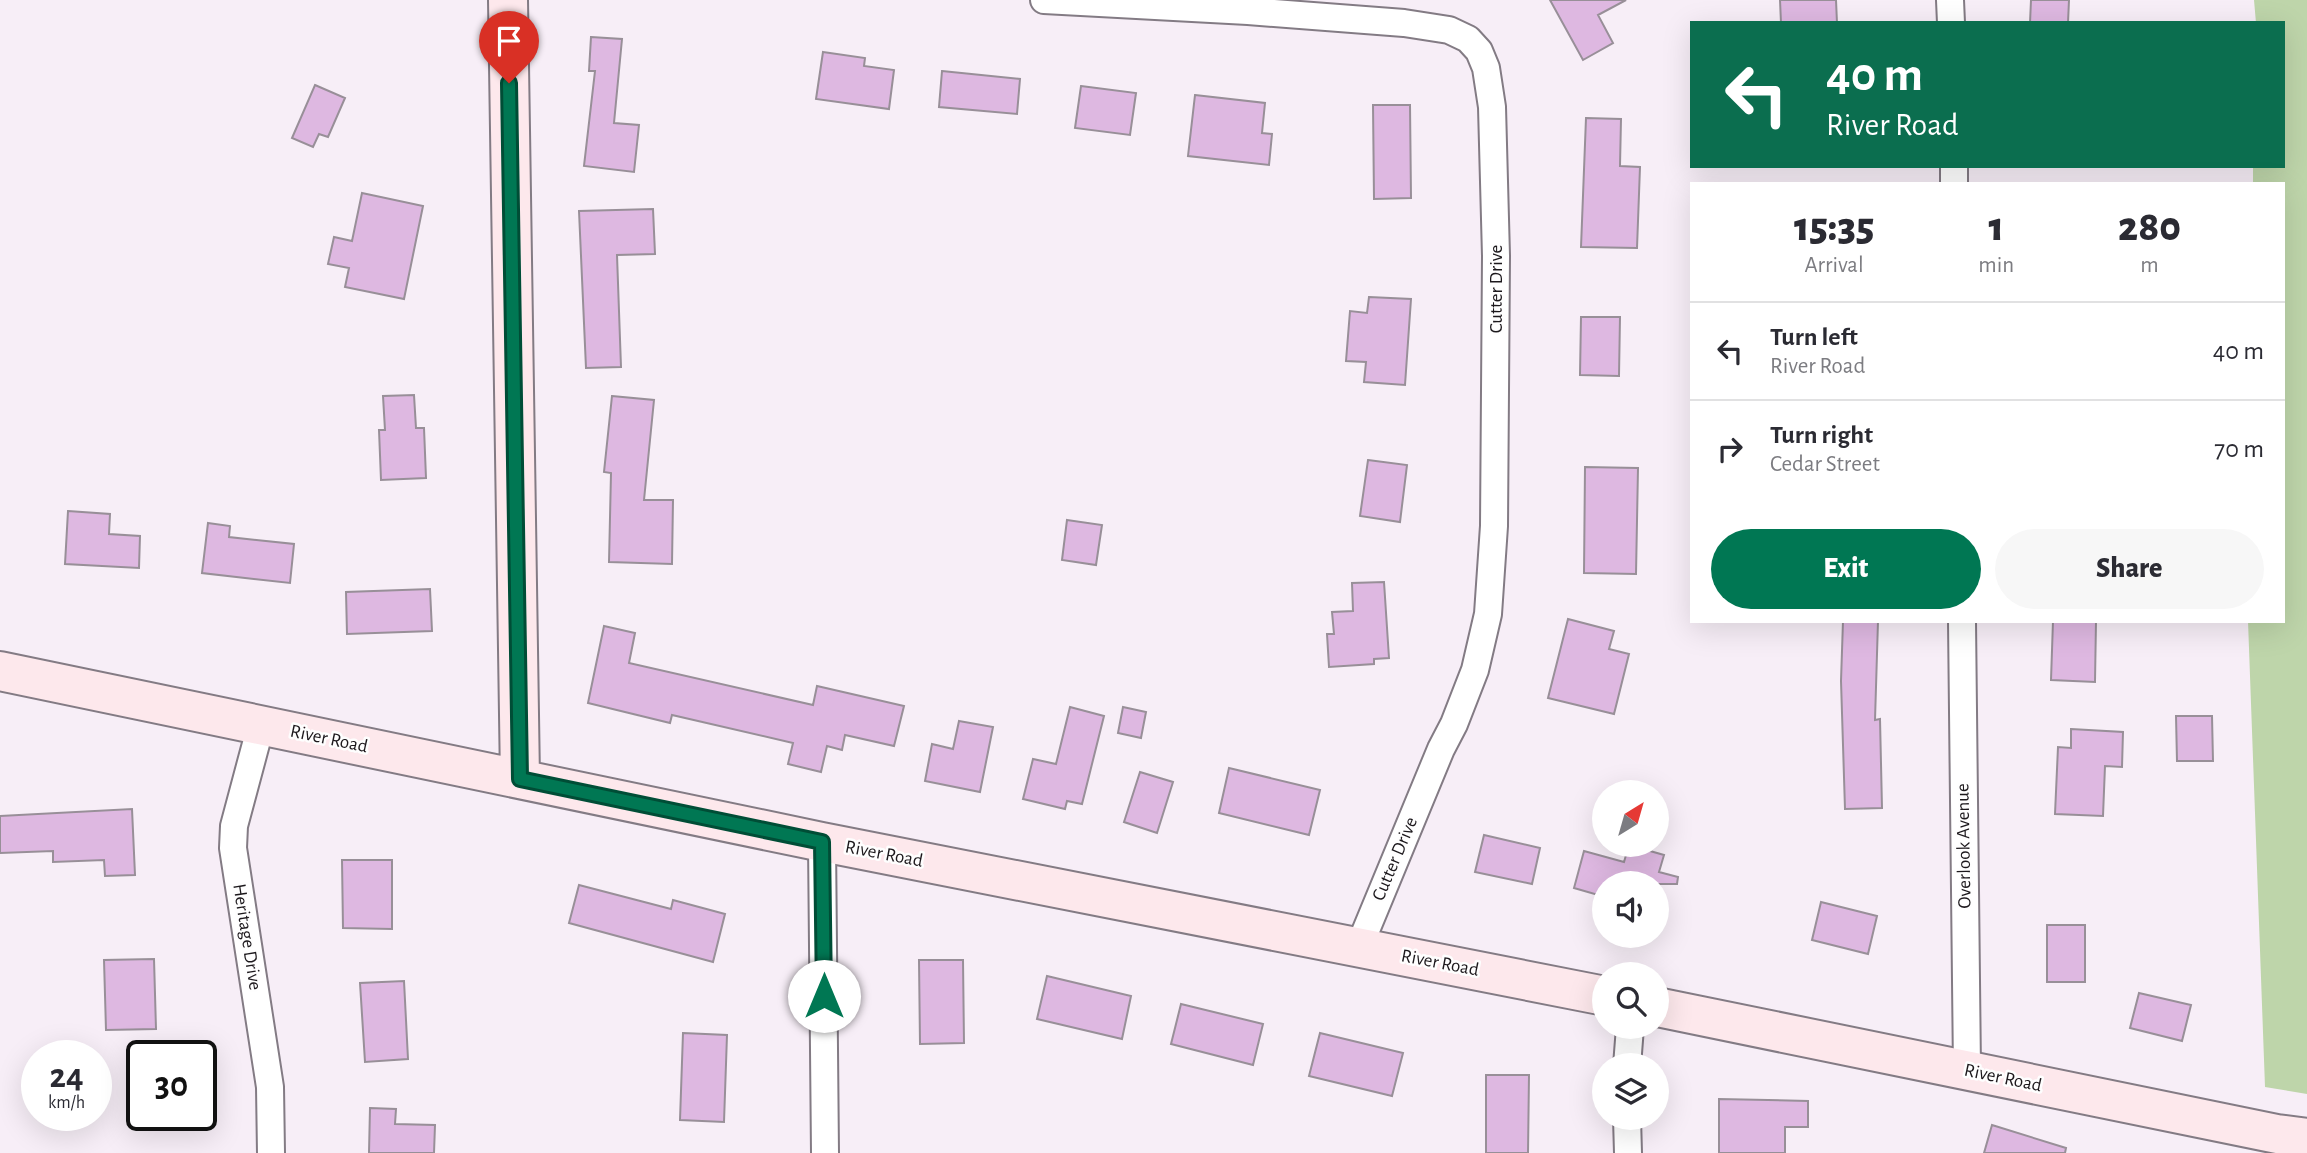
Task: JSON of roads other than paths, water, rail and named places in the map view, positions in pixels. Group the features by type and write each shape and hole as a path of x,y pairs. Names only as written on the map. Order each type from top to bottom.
{"street":[{"path":"508,0 520,779"},
{"name":"Cutter Drive","path":"1044,0 1248,10 1404,23 1449,30 1468,39 1479,51 1486,68 1492,107 1496,256 1494,526 1488,614 1475,670 1359,947"},
{"path":"1950,0 1951,21"},
{"name":"Overlook Avenue","path":"1962,623 1967,1070"},
{"name":"River Road","path":"0,671 822,842 1592,993"},
{"name":"Heritage Drive","path":"261,725 234,826 233,848 270,1087 271,1153"},
{"path":"822,842 825,1153"},
{"name":"River Road","path":"1669,1009 2307,1138"},
{"path":"1627,1130 1628,1153"}]}
